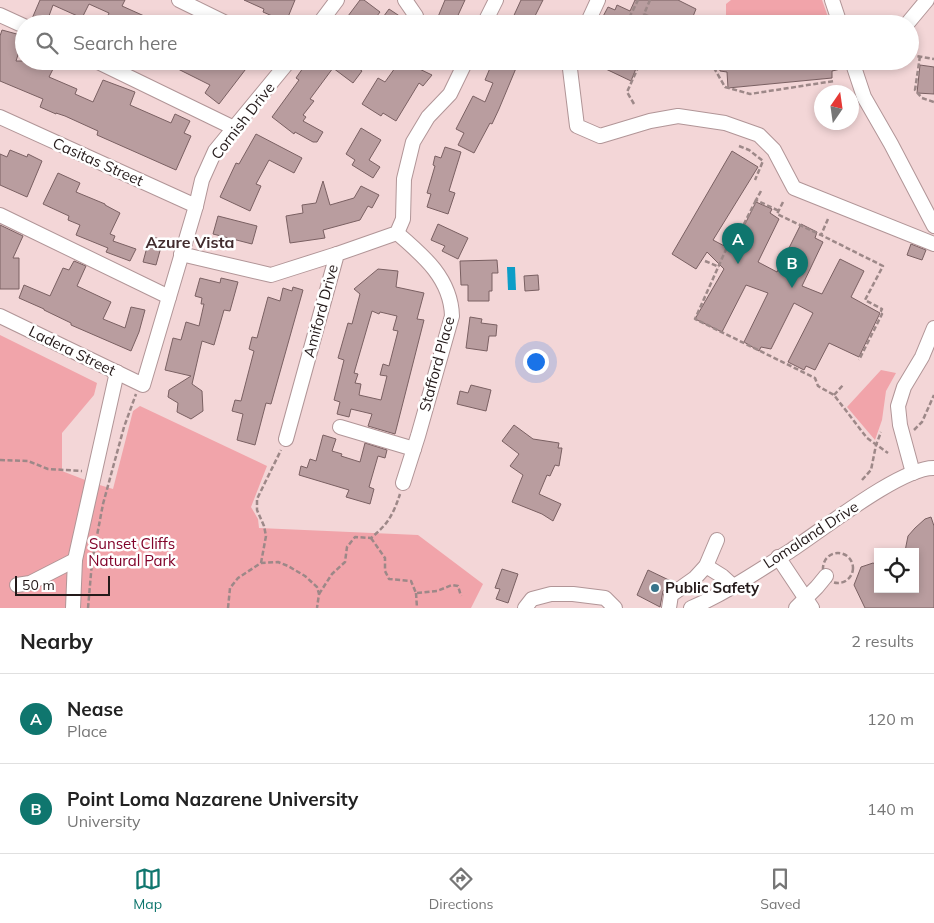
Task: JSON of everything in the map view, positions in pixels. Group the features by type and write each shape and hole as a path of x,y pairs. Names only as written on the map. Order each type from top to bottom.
{"street":[{"path":"179,0 210,15"},
{"path":"326,15 337,0"},
{"path":"405,0 415,15"},
{"path":"488,15 496,0"},
{"path":"591,15 598,0"},
{"path":"832,0 837,15"},
{"path":"914,15 927,0"},
{"path":"0,15 15,22"},
{"path":"115,70 234,128"},
{"name":"Cornish Drive","path":"141,384 169,297 202,180 216,151 282,70"},
{"path":"397,233 403,219 404,179 413,142 428,116 450,94 462,70"},
{"path":"570,70 577,126 600,136 650,121 678,116 725,123 759,135 774,150 794,188 934,244"},
{"path":"855,70 864,97 934,226"},
{"name":"Casitas Street","path":"0,117 196,206"},
{"path":"0,215 169,297"},
{"name":"Amiford Drive","path":"286,439 337,254 397,233"},
{"name":"Stafford Place","path":"397,233 424,256 443,281 452,305 452,316 404,483"},
{"path":"181,254 271,275 337,254"},
{"name":"Ladera Street","path":"0,316 141,384"},
{"path":"913,473 900,425 898,406 904,387 922,357 934,328"},
{"path":"73,608 75,560 117,372"},
{"path":"340,427 414,449"},
{"name":"Lomaland Drive","path":"691,608 710,600 733,586 886,486 913,473 934,468"},
{"path":"669,608 672,595 695,578 706,566 717,540"},
{"path":"778,557 804,605 826,576"},
{"path":"17,585 30,583 75,560"},
{"path":"706,566 733,586"},
{"path":"525,608 532,599 551,594 573,594 605,598 615,608"}],"path":[{"path":"630,15 638,0"},
{"path":"646,15 644,14 650,0"},
{"path":"919,63 920,56 934,59"},
{"path":"634,104 627,92 637,70"},
{"path":"715,70 725,87 750,94 834,81"},
{"path":"918,70 915,90 922,98 934,102"},
{"path":"739,146 749,150 763,161 755,180"},
{"path":"761,192 732,246 728,245 695,319 815,378 818,386 834,395 857,428 888,453"},
{"path":"756,200 779,211 778,214 883,266 865,300 882,309 880,313 882,314 859,360"},
{"path":"779,211 783,202"},
{"path":"821,234 828,219"},
{"path":"705,261 719,267"},
{"path":"88,608 95,544 111,474 124,427 141,384"},
{"path":"834,395 844,384"},
{"path":"912,432 922,422 934,395"},
{"path":"862,480 871,470 876,445 881,432"},
{"path":"261,562 266,536 257,510 256,499 286,439"},
{"path":"0,460 28,461 48,469 111,474"},
{"path":"319,594 332,574 345,562 347,547 355,537 371,538 384,527 394,511 404,483"},
{"path":"371,538 386,558 385,571 389,578 411,580 416,593 417,608"},
{"path":"837,553 846,555 849,558 853,567 847,579 834,582 826,576 824,566 828,557 837,553"},
{"path":"228,608 230,588 238,578 261,562 278,562 306,576 317,587 319,594 317,608"},
{"path":"416,593 437,591 452,585 458,586 461,596"}],"green space":[{"path":"731,0 822,0 827,15 726,15 726,4"},
{"name":"Sunset Cliffs Natural Park","path":"0,335 97,383 94,395 62,433 62,471 113,489 133,411 140,406 267,466 251,507 258,519 259,528 418,535 483,584 471,608 0,608"},
{"path":"881,370 896,373 886,391 882,420 875,440 847,407"}],"water":[{"path":"507,267 515,267 516,290 508,290"}],"building":[{"path":"40,0 125,0 122,6 142,15 108,15 109,13 89,4 84,15 75,15 53,5 49,15 34,15"},
{"path":"244,0 295,0 289,15 270,15 263,12 264,9"},
{"path":"360,0 364,0 380,12 378,15 349,15"},
{"path":"445,0 465,0 458,15 439,15"},
{"path":"521,0 543,0 536,15 514,15"},
{"path":"635,0 678,0 696,9 694,15 604,15 608,7 615,10 617,5 630,11"},
{"path":"389,9 398,15 385,15"},
{"path":"2,30 15,34 15,70 52,70 49,77 77,89 75,94 93,102 103,80 135,92 130,105 171,123 175,114 190,121 184,133 191,136 176,170 97,135 98,131 40,107 43,99 0,81 0,36"},
{"path":"920,65 934,67 934,94 917,93"},
{"path":"180,70 245,70 219,104 205,93 210,85"},
{"path":"302,70 332,70 310,99 314,101 303,115 306,117 303,121 323,132 317,142 313,142 295,132 294,134 272,117 299,80 296,78"},
{"path":"336,70 361,70 362,71 353,83"},
{"path":"394,70 422,70 432,75 423,86 419,83 396,121 383,113 381,116 362,104 378,78 385,82"},
{"path":"489,70 515,70 492,124 490,123 474,153 458,145 464,133 456,129 473,96 485,102 493,83 485,80"},
{"path":"608,70 635,70 631,81"},
{"path":"836,70 832,71 832,78 728,88 727,72 720,71"},
{"path":"361,128 381,140 369,160 380,167 373,178 352,165 355,160 346,154"},
{"path":"256,134 302,158 294,173 269,160 256,184 261,186 250,211 220,197 236,163 239,164"},
{"path":"445,147 461,152 449,191 455,193 448,214 427,207 431,194 427,193 435,166 433,165 435,156 441,158"},
{"path":"10,150 27,157 28,154 42,161 27,197 0,185 0,154 7,157"},
{"path":"732,151 758,167 713,240 732,250 756,202 772,209 770,213 779,219 758,262 777,272 801,224 817,232 815,238 823,242 802,286 822,294 840,259 864,271 851,297 880,313 859,357 829,343 815,370 806,366 804,370 788,362 813,313 794,303 771,349 761,347 759,351 744,342 768,293 746,285 722,332 695,319 724,269 707,252 696,269 672,254"},
{"path":"58,173 80,183 76,192 105,204 120,213 110,234 115,236 113,241 136,249 130,261 106,252 108,248 76,235 80,225 68,220 69,216 43,204"},
{"path":"323,181 330,205 354,198 361,186 379,195 372,208 368,206 360,220 323,230 325,238 290,243 286,216 303,213 302,205 316,203"},
{"path":"218,216 257,226 252,244 213,234"},
{"path":"438,224 468,238 458,259 442,251 445,246 431,240"},
{"path":"0,225 23,236 13,258 19,258 19,289 0,289"},
{"path":"150,236 163,240 156,265 143,262"},
{"path":"911,244 926,250 922,260 907,255"},
{"path":"497,260 498,273 492,273 492,291 489,291 489,301 468,301 468,285 461,285 460,261"},
{"path":"74,261 86,266 77,286 111,302 103,319 125,328 131,307 145,310 131,351 71,325 71,323 19,298 24,285 50,296 63,268 69,270"},
{"path":"378,269 398,271 396,287 424,293 417,319 424,320 395,434 368,426 372,414 351,409 349,417 337,414 340,402 334,400 344,360 338,358 348,323 352,324 360,294 354,289","holes":["372,311 379,314 380,312 397,316 393,330 398,331 389,366 383,364 380,375 387,376 381,400 359,395 361,384 355,383 358,374 354,373"]},
{"path":"538,275 539,290 525,291 524,276"},
{"path":"200,278 220,283 221,278 238,282 230,311 224,310 214,345 202,341 192,384 202,391 203,411 191,419 177,412 178,403 168,397 169,390 191,376 165,370 173,338 181,340 186,322 199,326 204,304 201,304 202,298 195,296"},
{"path":"293,287 303,290 271,404 266,403 255,445 237,440 243,414 232,411 235,400 241,401 254,351 249,349 252,337 257,338 268,297 280,301 283,288 292,291"},
{"path":"470,317 482,319 481,323 497,325 496,336 489,336 487,351 466,348"},
{"path":"471,385 491,390 486,411 457,404 460,391 468,393"},
{"path":"514,425 533,439 559,443 558,448 562,448 559,466 555,465 550,476 547,475 539,494 561,504 553,521 542,514 512,502 523,475 510,466 519,454 502,441"},
{"path":"323,435 336,439 332,451 360,462 365,443 387,450 385,458 378,456 369,487 374,489 370,504 346,497 349,490 299,475 301,466 307,468 310,459 316,461"},
{"path":"931,517 934,526 934,608 865,608 854,585 861,567 873,563 874,593 919,593 919,548 906,548 908,536 925,519"},
{"path":"502,569 518,574 508,603 496,599 500,589 495,588"},
{"name":"Public Safety","path":"648,570 673,582 663,591 660,607 637,595"}],"place":[{"name":"Nease","path":"738,264"},
{"name":"Point Loma Nazarene University","path":"792,288"},
{"name":"Public Safety","path":"655,588"}],"district":[{"name":"Azure Vista","path":"190,242"}]}
